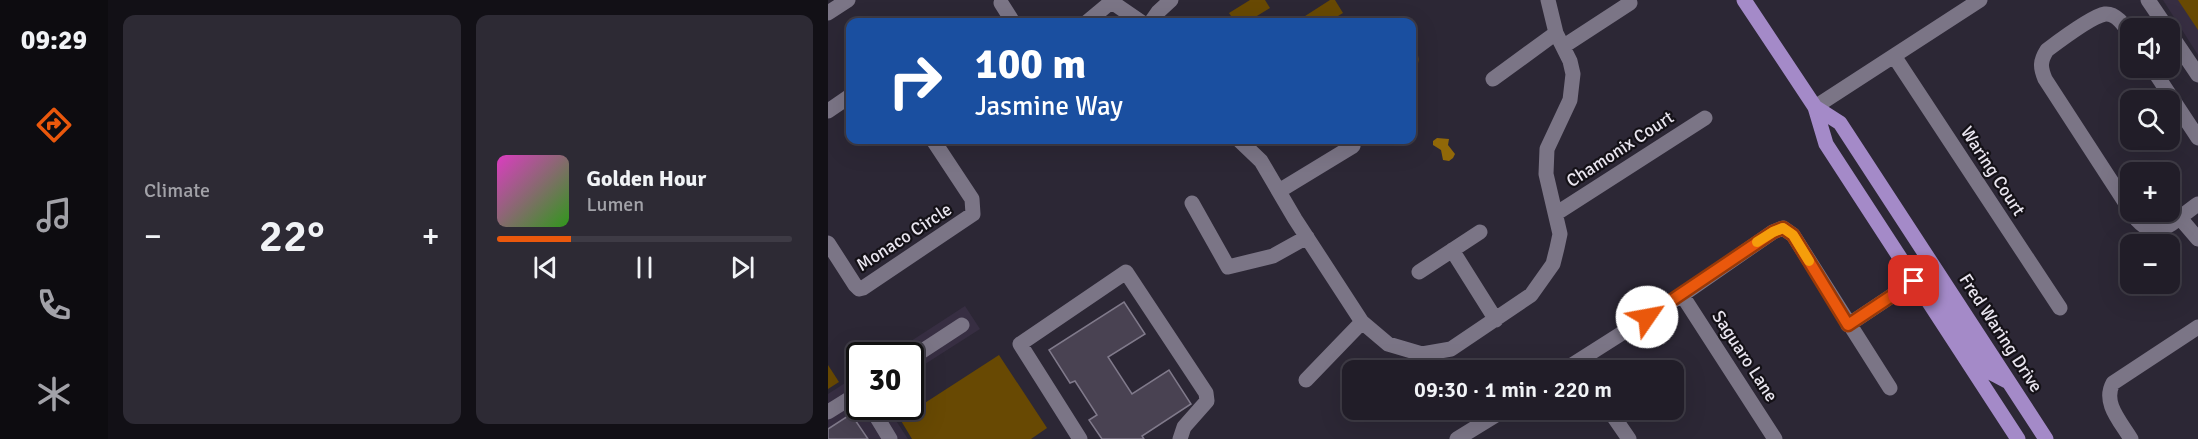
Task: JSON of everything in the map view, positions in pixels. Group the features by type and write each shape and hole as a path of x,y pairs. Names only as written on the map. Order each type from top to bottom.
{"main road":[{"name":"Fred Waring Drive","path":"1744,0 1815,107 1826,144 2018,439"},
{"name":"Fred Waring Drive","path":"1815,107 1840,123 2046,439"},
{"path":"1914,281 1923,276 1928,278 1990,372 2010,382"},
{"path":"2006,419 2029,439"}],"street":[{"path":"828,14 848,0"},
{"path":"1154,18 1171,0"},
{"path":"1244,144 1261,161 1362,322 1388,344 1422,354 1451,349 1531,295 1553,264 1560,234 1557,213 1546,174 1547,149 1570,100 1572,88 1570,61 1560,39 1548,0"},
{"path":"1815,107 1980,0"},
{"path":"2148,0 2160,18"},
{"path":"1091,18 1110,1 1135,18"},
{"path":"1001,3 1010,18"},
{"path":"1494,79 1560,39 1630,3"},
{"path":"2120,22 2106,14 2096,17 2047,50 2042,58 2040,69 2120,195"},
{"path":"2180,48 2198,75"},
{"name":"Waring Court","path":"1894,56 2060,308"},
{"path":"2159,78 2198,138"},
{"path":"828,111 846,99"},
{"name":"Chamonix Court","path":"1557,213 1705,118"},
{"name":"Monaco Circle","path":"828,243 859,289 973,214 972,199 936,144"},
{"path":"1279,190 1353,147"},
{"path":"1192,203 1228,267 1273,256 1307,237"},
{"path":"2198,204 2180,218 2198,239"},
{"path":"2139,222 2145,227 2157,230 2174,222"},
{"path":"1590,360 1773,232 1783,228 1793,235 1890,388"},
{"path":"1419,272 1480,232"},
{"path":"1452,250 1496,320"},
{"path":"1079,439 1020,344 1126,272 1206,393 1207,401 1184,427 1180,439"},
{"path":"1848,325 1914,281"},
{"name":"Saguaro Lane","path":"1682,295 1775,439"},
{"path":"1306,380 1362,322"},
{"path":"924,350 962,326"},
{"path":"2131,439 2109,403 2109,390 2113,383 2198,327"},
{"path":"828,412 846,401"},
{"path":"878,420 890,439"},
{"path":"1457,439 1481,433 1494,420"},
{"path":"1616,420 1629,439"}],"shaded area":[{"path":"1250,0 1265,0 1270,8 1254,18 1232,18 1229,13"},
{"path":"1330,0 1335,0 1343,13 1335,18 1302,18"},
{"path":"2163,0 2198,0 2198,55 2180,27 2180,18 2174,18"},
{"path":"2178,0 2198,0 2198,30"},
{"path":"1437,138 1449,139 1448,145 1455,154 1449,161 1443,160 1441,150 1433,145 1433,141"},
{"path":"965,306 980,329 924,365 924,342 910,342"},
{"path":"999,355 1047,428 1031,439 912,439 901,420 924,420 924,403"},
{"path":"828,365 839,382 828,389"},
{"path":"846,382 846,420 896,420 908,439 828,439 828,394"}],"building":[{"path":"1124,302 1145,334 1108,357 1132,394 1169,370 1191,404 1142,436 1144,439 1102,439 1089,420 1097,415 1075,381 1070,383 1049,350"},
{"path":"846,417 846,420 855,420 868,439 828,439 828,429"}],"slow traffic":[{"path":"1757,242 1783,228 1793,235 1809,261"}],"route":[{"path":"1647,317 1773,232 1783,228 1793,235 1848,325 1914,281"}]}
